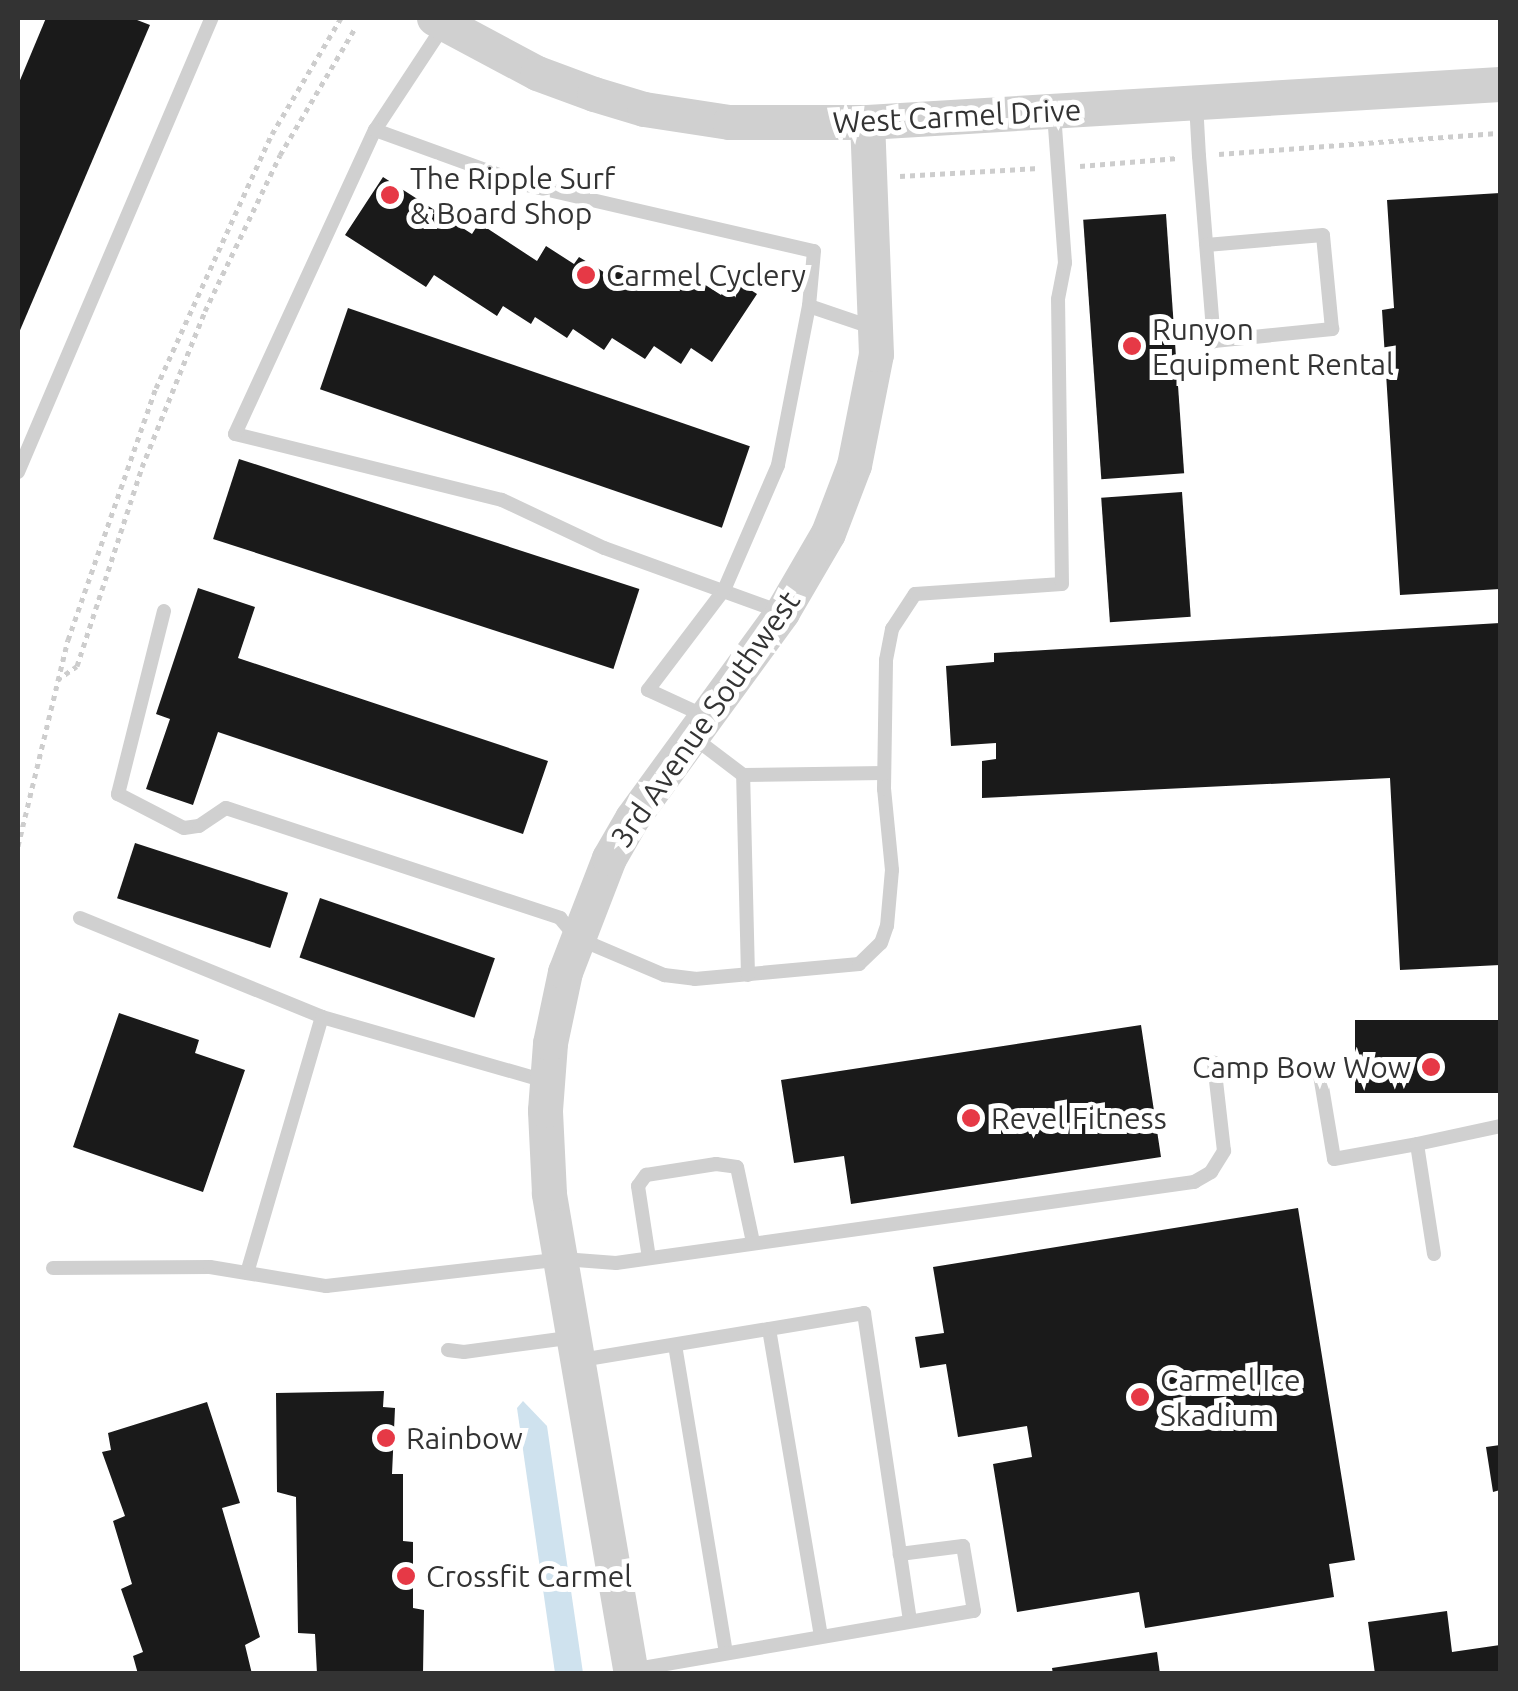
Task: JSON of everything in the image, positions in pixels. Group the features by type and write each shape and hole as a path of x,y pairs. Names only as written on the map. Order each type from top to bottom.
{"street":[{"name":"West Carmel Drive","path":"440,21 537,72 644,109 729,122 868,122 1500,84"},
{"name":"3rd Avenue Southwest","path":"630,1672 546,1160 547,1082 564,972 624,831 782,612 828,533 854,465 868,407 877,329 868,122"}],"lane":[{"path":"18,472 212,18"},
{"path":"440,21 375,130 235,434 502,500 604,548 782,612"},
{"path":"1196,102 1206,244 1214,341 1332,329 1323,236 1206,244"},
{"path":"164,611 118,794 184,828 199,826 226,808 560,918 578,938 664,974 695,979 858,964 881,943 892,870 884,773 886,660 892,629 915,594 1062,584 1058,300 1065,263 1054,111"},
{"path":"375,130 526,185 814,251 808,306 778,465 724,590 648,690 701,727 743,775 748,975"},
{"path":"808,306 877,329"},
{"path":"743,775 884,773"},
{"path":"80,918 322,1017 547,1082"},
{"path":"247,1273 322,1017"},
{"path":"53,1268 210,1268 326,1286 563,1259 616,1263 1194,1182 1211,1172 1224,1150 1214,1063"},
{"path":"1318,1070 1334,1158 1500,1126"},
{"path":"1418,1144 1434,1254"},
{"path":"649,1258 638,1186 646,1175 716,1164 728,1164 740,1175 753,1242"},
{"path":"448,1350 675,1344 864,1313 910,1622"},
{"path":"768,1329 821,1636"},
{"path":"675,1344 726,1653"},
{"path":"630,1672 974,1611 963,1546 900,1554"}],"path":[{"path":"18,846 68,640 125,466 178,330 272,134 341,18"},
{"path":"57,680 77,666 142,467 213,294 280,155 355,28"}],"water":[{"path":"523,1401 547,1426 583,1673 555,1673 517,1408"}],"building":[{"path":"46,18 132,18 150,25 18,335 18,85"},
{"path":"383,177 472,234 479,223 537,261 546,246 574,264 579,257 607,274 615,261 644,280 652,268 685,289 693,277 721,295 732,278 757,294 712,362 691,348 681,364 654,346 645,359 612,338 604,350 573,329 567,338 535,317 531,324 503,306 497,316 434,275 426,287 345,235"},
{"path":"1500,193 1500,589 1400,595 1382,310 1394,308 1387,200"},
{"name":"Runyon Equipment Rental","path":"1166,214 1184,473 1101,479 1083,220"},
{"path":"348,308 750,446 722,528 320,389"},
{"path":"239,459 639,589 613,669 213,539"},
{"path":"1182,492 1191,617 1110,622 1101,498"},
{"path":"198,588 255,607 238,658 548,761 523,834 218,732 193,805 146,789 170,719 156,714"},
{"path":"1500,623 1500,965 1400,970 1390,778 982,798 982,761 996,759 996,743 951,746 946,666 994,662 994,653"},
{"path":"135,843 288,893 270,948 117,898"},
{"path":"320,898 495,958 474,1018 299,958"},
{"path":"119,1013 199,1040 195,1053 245,1070 203,1192 73,1147"},
{"name":"Camp Bow Wow","path":"1355,1020 1500,1020 1500,1093 1355,1093"},
{"name":"Revel Fitness","path":"1141,1025 1161,1157 851,1204 844,1156 794,1163 781,1080"},
{"name":"Carmel Ice Skadium","path":"1298,1208 1355,1560 1329,1564 1334,1597 1145,1628 1139,1592 1017,1612 993,1464 1032,1457 1027,1426 958,1437 946,1364 920,1368 915,1337 944,1333 933,1267"},
{"path":"384,1391 383,1407 395,1408 392,1474 403,1474 403,1541 413,1542 413,1608 424,1610 423,1674 317,1674 315,1634 298,1633 296,1497 277,1492 276,1393"},
{"path":"207,1402 240,1503 222,1508 260,1637 245,1645 252,1674 138,1674 133,1656 143,1652 121,1589 132,1584 113,1521 125,1516 102,1452 111,1450 108,1433"},
{"path":"1500,1445 1500,1490 1493,1492 1486,1447"},
{"path":"1447,1611 1452,1652 1500,1645 1500,1674 1375,1674 1368,1622"},
{"path":"1157,1652 1160,1674 1053,1674 1052,1668"}],"place":[{"name":"The Ripple Surf & Board Shop","path":"390,195"},
{"name":"Carmel Cyclery","path":"586,275"},
{"name":"Runyon Equipment Rental","path":"1132,346"},
{"name":"Camp Bow Wow","path":"1431,1067"},
{"name":"Revel Fitness","path":"971,1118"},
{"name":"Carmel Ice Skadium","path":"1140,1397"},
{"name":"Rainbow","path":"386,1438"},
{"name":"Crossfit Carmel","path":"406,1576"}]}
